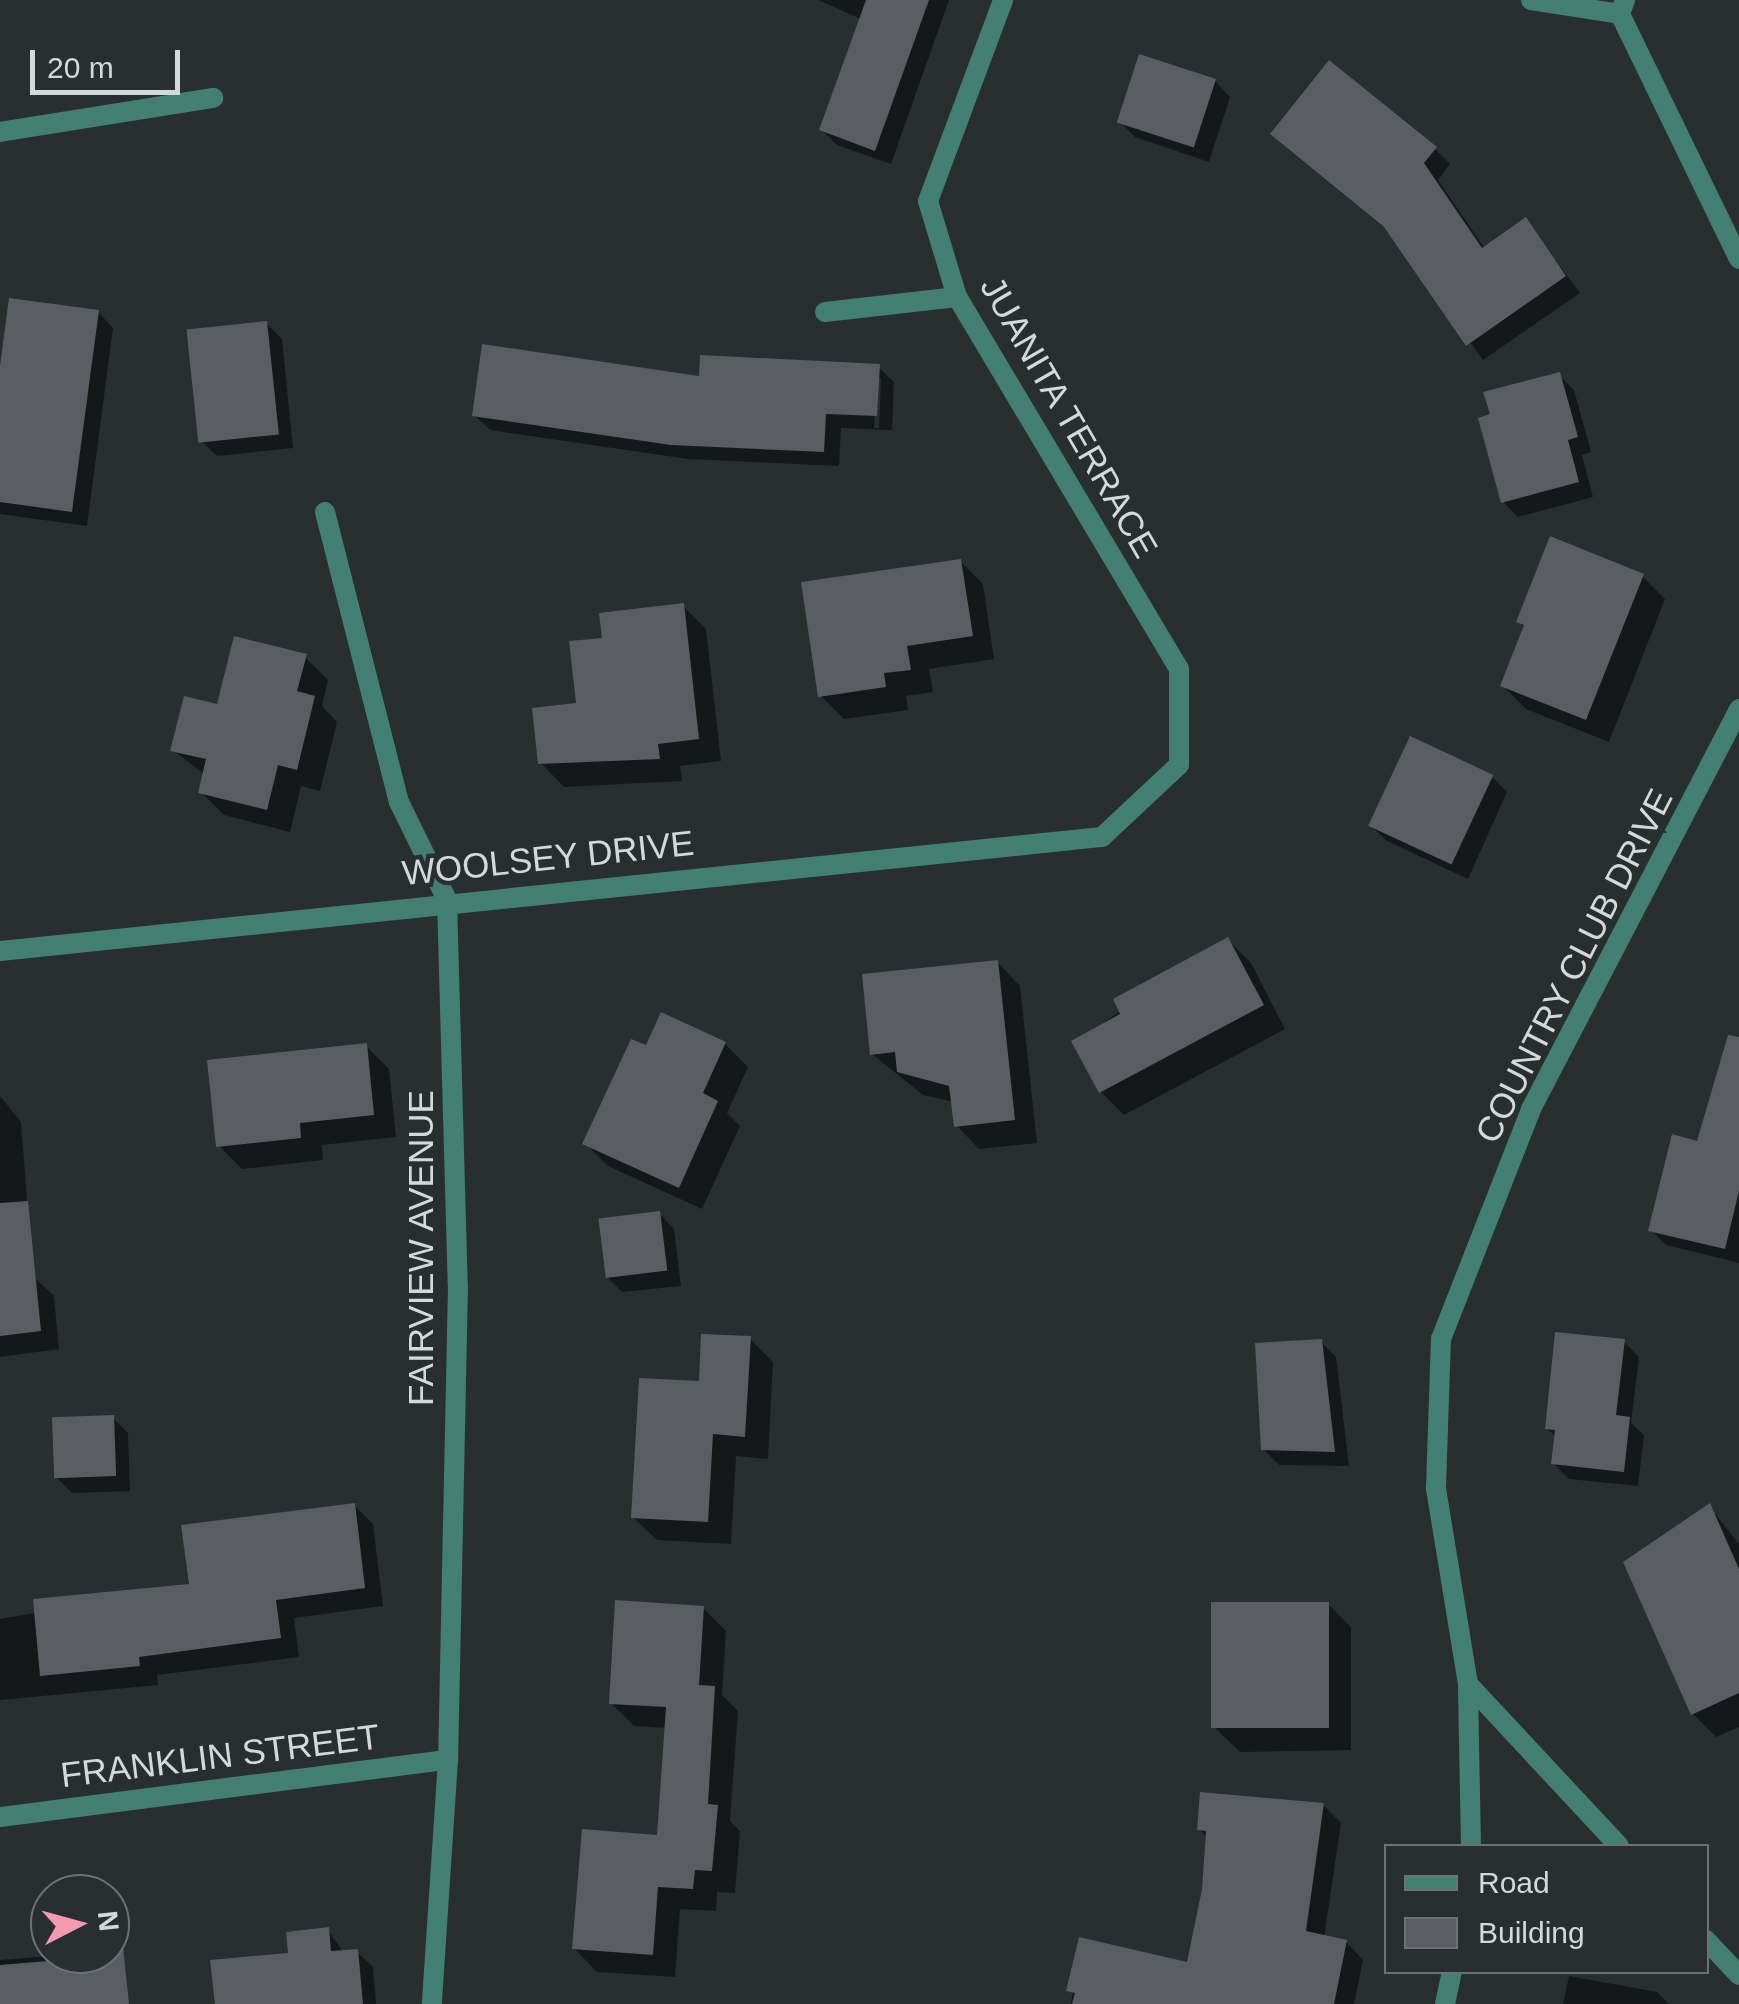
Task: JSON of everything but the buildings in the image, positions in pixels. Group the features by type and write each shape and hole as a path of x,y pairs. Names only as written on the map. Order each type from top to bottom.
{"street":[{"name":"JUANITA TERRACE","path":"1003,0 928,200 957,297 1178,670 1178,765 1102,837"},
{"path":"1531,0 1623,7 1739,259"},
{"path":"0,132 213,98"},
{"path":"826,312 957,297"},
{"name":"FAIRVIEW AVENUE","path":"325,512 399,802 447,900 458,1286 448,1760 432,2004"},
{"name":"COUNTRY CLUB DRIVE","path":"1471,1844 1468,1684 1436,1488 1440,1339 1531,1109 1739,709"},
{"name":"WOOLSEY DRIVE","path":"0,951 447,900 1102,837"},
{"path":"1468,1684 1617,1844"},
{"name":"FRANKLIN STREET","path":"0,1817 448,1760"},
{"path":"1709,1943 1739,1975"},
{"path":"1445,2004 1452,1974"}]}
